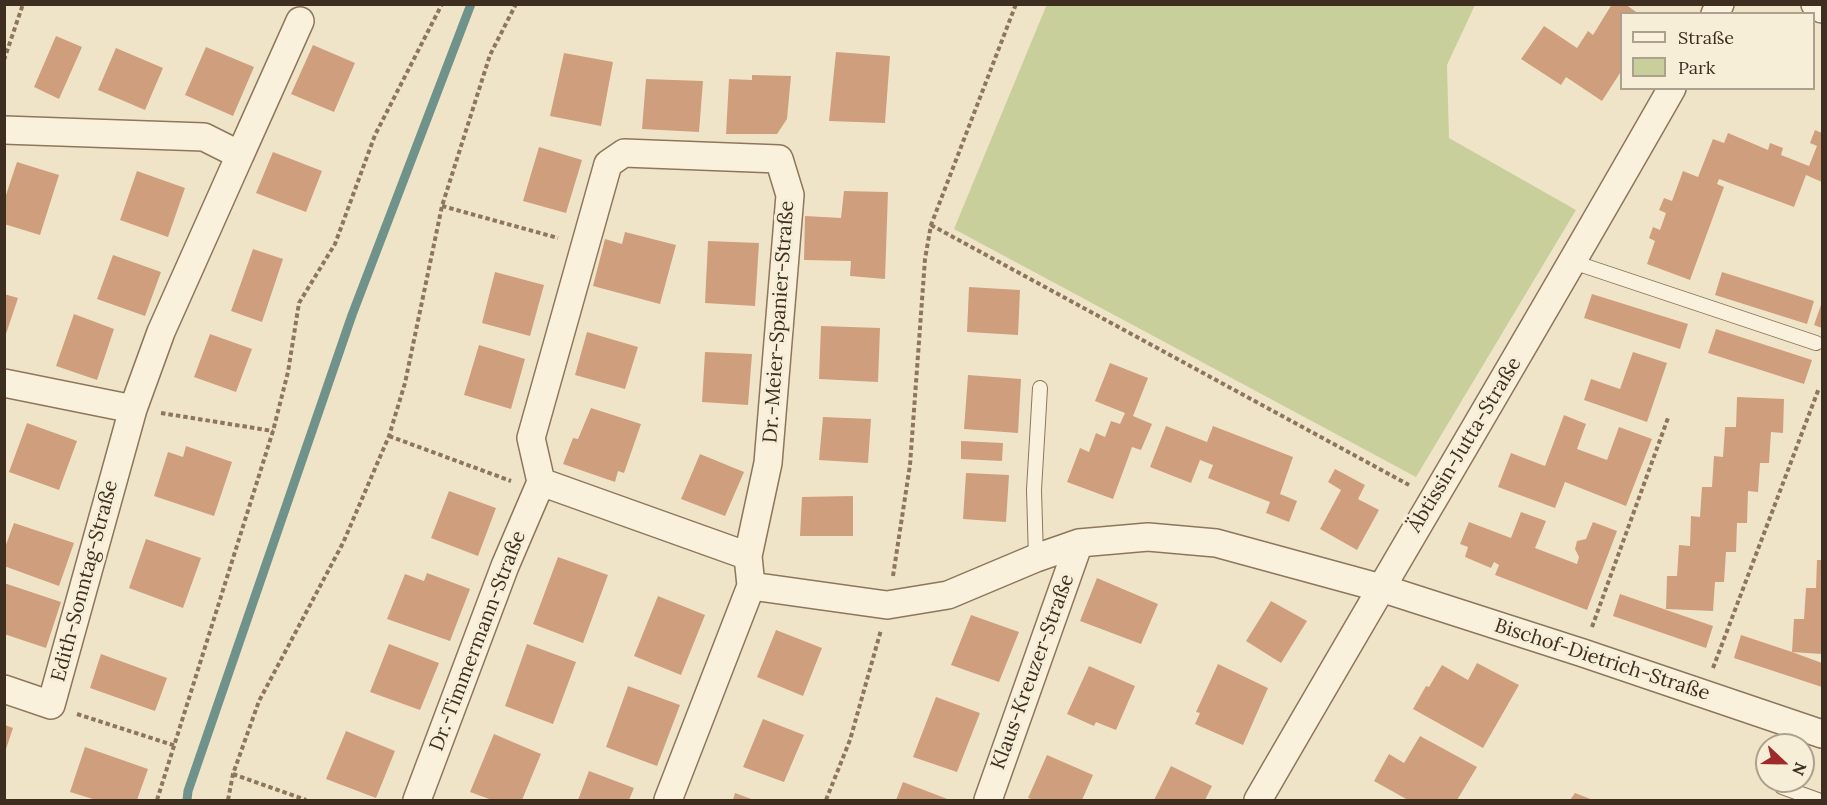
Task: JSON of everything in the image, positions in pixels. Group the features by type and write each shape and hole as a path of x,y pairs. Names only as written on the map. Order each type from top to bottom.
{"street":[{"path":"1815,4 1822,9"},
{"name":"Edith-Sonntag-Straße","path":"4,689 51,705 132,409 161,332 300,21"},
{"name":"Äbtissin-Jutta-Straße","path":"1258,801 1671,90"},
{"path":"4,130 204,137 240,155"},
{"name":"Dr.-Meier-Spanier-Straße","path":"541,482 531,438 608,164 624,153 779,159 790,195 768,463 748,556"},
{"path":"4,383 132,409"},
{"path":"541,482 748,556 751,586 668,801"},
{"name":"Dr.-Timmermann-Straße","path":"417,801 505,566 541,482"},
{"name":"Bischof-Dietrich-Straße","path":"751,586 887,605 948,594 1079,543 1149,537 1216,543 1381,588 1822,734"},
{"name":"Klaus-Kreuzer-Straße","path":"988,801 1079,543"}],"lane":[{"path":"1573,262 1816,343"},
{"path":"1036,558 1034,490 1040,388"},
{"path":"1797,793 1818,801"}],"path":[{"path":"4,60 23,4"},
{"path":"157,801 273,431 288,372 299,303 335,244 375,135 442,4"},
{"path":"228,801 233,774 259,701 343,543 389,436 405,383 442,206 490,55 516,4"},
{"path":"826,801 850,740 887,605 910,465 925,259 930,225 1017,4"},
{"path":"442,206 585,245"},
{"path":"930,225 1433,499"},
{"path":"1703,694 1819,388"},
{"path":"132,409 273,431"},
{"path":"1583,653 1668,418"},
{"path":"389,436 521,484 541,482"},
{"path":"51,705 176,746"},
{"path":"233,774 306,801"}],"green space":[{"path":"1047,4 1475,5 1447,65 1449,138 1576,210 1416,477 954,229"}],"building":[{"path":"1612,4 1625,4 1636,12 1620,12 1620,73 1602,101 1566,77 1561,85 1521,59 1544,26 1577,48 1588,31 1593,35"},
{"path":"56,36 82,47 59,99 34,87"},
{"path":"313,45 355,63 334,112 291,94"},
{"path":"206,47 254,67 233,116 185,95"},
{"path":"116,48 163,68 145,110 98,90"},
{"path":"836,52 890,56 885,123 829,121"},
{"path":"564,53 613,62 601,126 550,116"},
{"path":"752,75 791,76 787,119 777,134 726,134 729,79 752,80"},
{"path":"646,79 703,81 699,132 642,129"},
{"path":"1815,130 1822,133 1822,182 1806,175 1794,207 1719,179 1717,184 1724,187 1690,280 1647,264 1655,241 1649,238 1653,227 1660,230 1666,213 1659,210 1664,198 1672,201 1683,171 1698,177 1713,139 1724,143 1728,133 1768,150 1770,143 1783,148 1781,155 1809,166 1817,146 1810,143"},
{"path":"539,147 582,160 566,213 523,201"},
{"path":"273,152 322,171 306,212 256,193"},
{"path":"17,162 59,175 40,235 4,224 4,201"},
{"path":"137,171 185,188 168,237 120,220"},
{"path":"844,191 888,192 885,279 850,276 851,261 804,260 805,216 841,218"},
{"path":"625,232 676,245 660,304 593,286 605,239 622,244"},
{"path":"708,241 759,243 755,306 705,303"},
{"path":"253,249 283,259 262,322 231,311"},
{"path":"113,255 161,272 145,316 97,299"},
{"path":"495,272 544,285 530,336 482,323"},
{"path":"1722,272 1814,301 1807,324 1715,295"},
{"path":"969,287 1020,290 1018,335 967,332"},
{"path":"4,294 18,298 5,337 4,337"},
{"path":"1592,294 1688,324 1680,349 1584,318"},
{"path":"1822,302 1822,328 1814,325"},
{"path":"74,314 114,329 97,380 56,366"},
{"path":"821,326 880,328 878,382 819,379"},
{"path":"1716,329 1812,360 1804,384 1708,353"},
{"path":"587,332 638,347 625,389 575,375"},
{"path":"210,334 252,349 236,392 194,377"},
{"path":"479,345 525,359 511,409 464,395"},
{"path":"705,352 752,354 748,405 702,402"},
{"path":"1633,352 1667,363 1647,422 1584,400 1591,379 1620,389"},
{"path":"1110,363 1148,378 1133,416 1152,424 1141,450 1132,447 1113,499 1067,482 1080,448 1089,452 1096,433 1105,437 1111,421 1120,424 1125,413 1095,401"},
{"path":"968,375 1021,379 1018,433 964,429"},
{"path":"1737,397 1784,399 1783,433 1771,432 1769,463 1760,463 1758,492 1748,491 1747,523 1737,523 1736,552 1726,552 1724,582 1715,582 1713,611 1666,609 1667,576 1677,576 1679,545 1690,546 1691,516 1700,517 1702,487 1712,487 1714,456 1723,457 1725,427 1736,427"},
{"path":"591,408 641,424 624,473 618,471 615,482 563,464 573,438 578,439"},
{"path":"1564,415 1586,424 1577,449 1607,460 1619,427 1652,439 1626,506 1565,482 1555,508 1498,487 1511,453 1545,466"},
{"path":"823,417 871,419 868,463 819,460"},
{"path":"27,423 77,441 59,490 9,472"},
{"path":"1166,426 1207,442 1213,426 1293,457 1280,494 1297,501 1289,522 1266,513 1270,502 1208,478 1213,465 1200,460 1191,483 1150,467"},
{"path":"961,441 1003,443 1002,461 961,459"},
{"path":"186,446 232,462 214,516 154,496 168,452 183,457"},
{"path":"700,454 744,472 725,516 681,499"},
{"path":"1335,469 1365,485 1358,499 1379,510 1357,550 1320,529 1341,490 1328,482"},
{"path":"966,473 1009,475 1006,522 963,519"},
{"path":"449,491 496,508 478,556 431,538"},
{"path":"853,496 853,536 800,536 802,497"},
{"path":"1521,512 1546,521 1535,548 1577,564 1579,557 1575,549 1577,541 1586,539 1593,522 1617,531 1587,610 1495,575 1499,565 1494,562 1491,568 1465,557 1468,547 1460,544 1469,522 1511,538"},
{"path":"14,523 74,543 59,586 4,566 4,550"},
{"path":"146,539 201,558 183,608 129,588"},
{"path":"558,557 608,575 583,643 533,624"},
{"path":"1817,560 1822,560 1822,654 1792,652 1794,619 1804,619 1806,588 1816,588"},
{"path":"427,573 470,589 450,641 387,619 405,574 424,581"},
{"path":"1097,578 1158,604 1141,644 1080,621"},
{"path":"4,583 61,602 46,648 4,634"},
{"path":"1620,594 1713,626 1706,648 1613,616"},
{"path":"658,596 705,615 681,675 634,656"},
{"path":"1271,601 1307,621 1281,663 1246,641"},
{"path":"971,615 1019,632 999,682 951,665"},
{"path":"776,630 822,648 803,696 757,677"},
{"path":"1741,635 1822,663 1822,687 1734,658"},
{"path":"389,644 439,663 420,710 370,692"},
{"path":"527,644 576,662 553,724 505,706"},
{"path":"101,654 167,678 155,711 90,688"},
{"path":"1477,663 1519,685 1483,748 1413,709 1426,686 1429,687 1442,665 1468,680"},
{"path":"1218,664 1268,688 1243,745 1195,724 1200,713 1196,712"},
{"path":"1089,666 1135,686 1116,730 1096,722 1094,726 1067,714"},
{"path":"628,686 680,705 657,766 606,747"},
{"path":"936,697 980,713 957,772 913,757"},
{"path":"763,719 804,735 784,782 743,767"},
{"path":"5,725 13,728 5,752"},
{"path":"346,731 395,751 376,798 326,779"},
{"path":"494,734 541,754 522,800 492,800 470,792"},
{"path":"1420,736 1477,767 1457,800 1408,800 1374,781 1389,754 1404,763"},
{"path":"85,747 148,769 137,800 96,800 70,792"},
{"path":"1047,755 1093,775 1082,800 1028,798"},
{"path":"1171,766 1212,786 1205,800 1154,800"},
{"path":"589,771 634,788 629,800 578,800"},
{"path":"903,782 950,800 896,800"},
{"path":"735,793 754,800 733,800"},
{"path":"1575,793 1593,800 1570,800"}],"waterway":[{"path":"187,800 188,791 352,315 471,4"}]}
